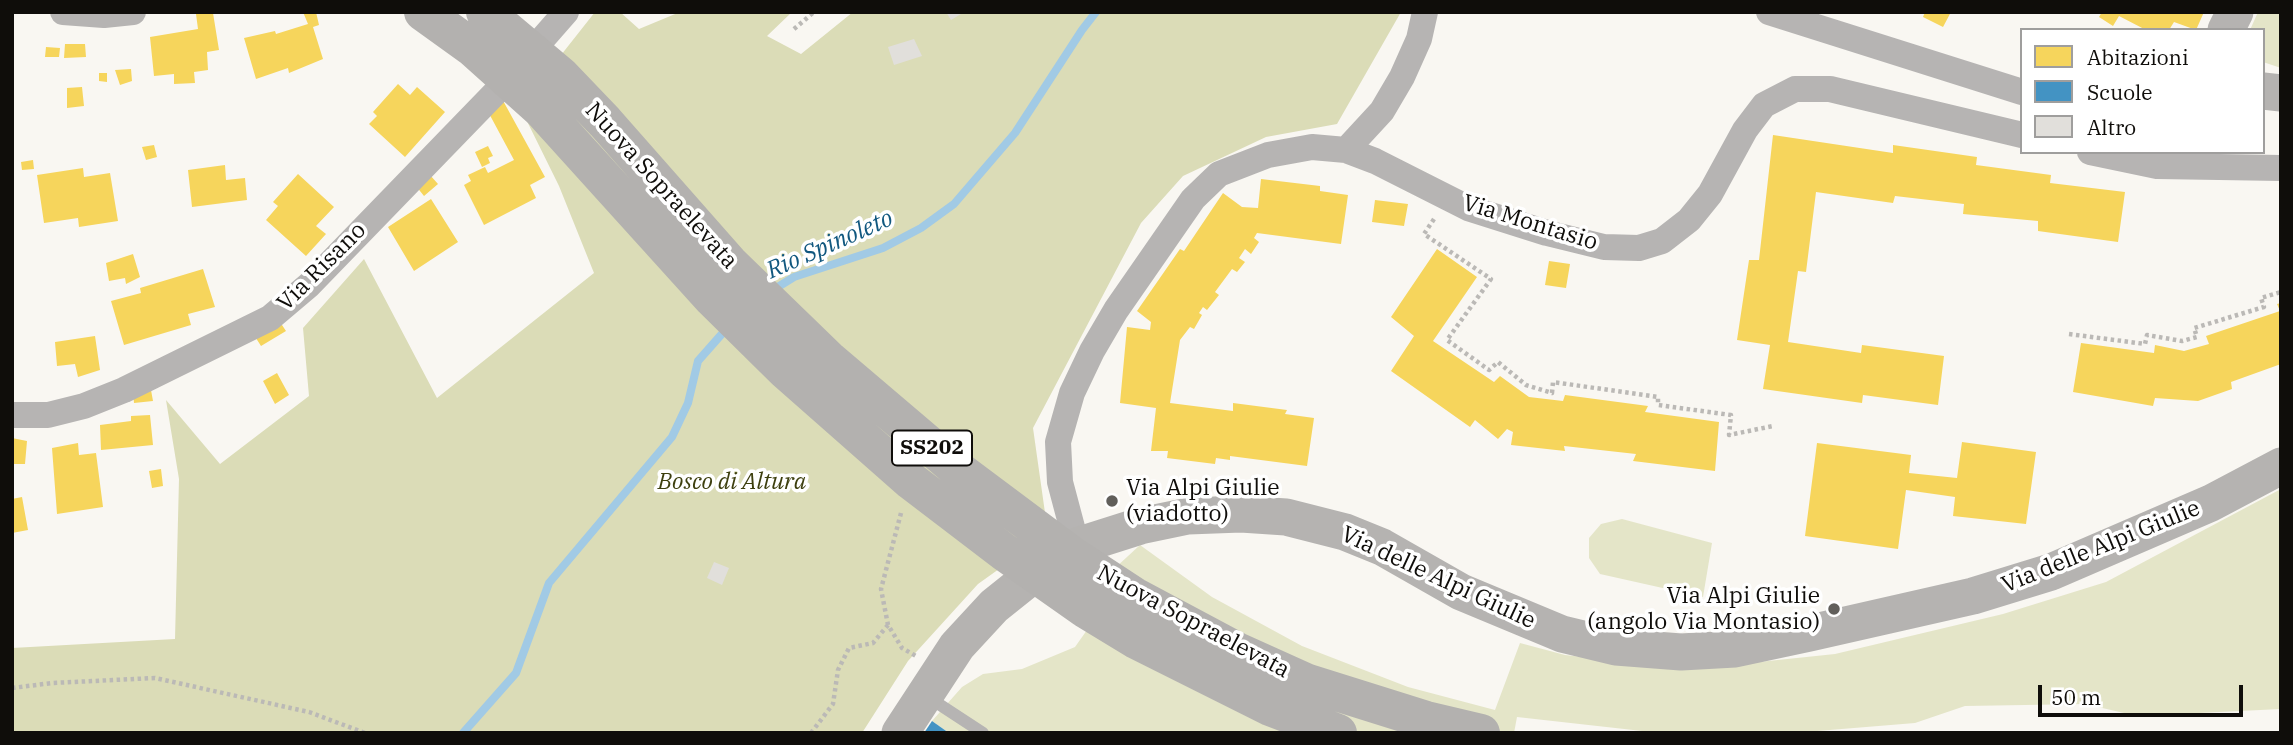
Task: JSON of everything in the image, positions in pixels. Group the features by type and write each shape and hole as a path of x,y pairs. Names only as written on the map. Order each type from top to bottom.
{"highway":[{"name":"Nuova Sopraelevata","path":"423,12 473,48 541,109 712,298 803,387 911,481 1014,560 1085,610 1136,640 1270,707 1338,733"},
{"name":"Nuova Sopraelevata","path":"485,12 560,75 731,265 800,334 932,448 1073,556 1134,596 1237,651 1308,683 1414,717 1481,733"}],"street":[{"path":"63,12 104,15 133,12"},
{"name":"Via Risano","path":"12,415 48,415 124,390 270,318 309,285 496,92 566,12"},
{"path":"1346,150 1382,111 1402,77 1419,39 1425,12"},
{"path":"1769,12 2020,91"},
{"path":"2227,28 2235,12"},
{"name":"Via Montasio","path":"1077,546 1060,482 1058,442 1072,393 1091,351 1116,310 1193,199 1219,174 1268,155 1312,147 1346,150 1376,161 1468,208 1547,233 1604,247 1639,248 1662,241 1689,220 1710,194 1745,130 1764,104 1795,89 1830,89 2020,135"},
{"path":"2100,154 2157,166 2281,167"},
{"name":"Via delle Alpi Giulie","path":"900,733 957,646 994,606 1077,546 1140,526 1188,516 1241,514 1286,517 1345,532 1382,547 1461,592 1562,634 1616,647 1681,652 1735,649 1973,596 2051,572 2211,503 2281,466"}],"lane":[{"path":"933,683 983,733"}],"path":[{"path":"794,29 814,12"},
{"path":"1447,197 1424,234 1491,279 1447,340 1489,370 1498,362 1526,385 1552,393 1553,382 1658,397 1658,405 1731,415 1729,435 1773,426"},
{"path":"2069,334 2145,344 2147,335 2182,341 2197,337 2193,328 2263,307 2261,298 2281,292"},
{"path":"901,513 881,589 888,625 902,648 933,683"},
{"path":"811,733 833,704 838,670 849,648 873,643 888,625"},
{"path":"12,688 52,683 155,678 309,712 365,733"}],"green space":[{"name":"Bosco di Altura","path":"595,12 620,12 639,29 680,12 792,12 767,36 801,54 853,12 1401,12 1337,124 1266,137 1183,176 1141,223 1033,428 1048,534 978,584 908,661 862,733 12,733 12,648 175,639 179,479 166,400 220,464 309,396 303,328 364,259 437,398 594,273 559,186 520,107"},
{"path":"2258,12 2281,12 2281,68 2265,63 2265,28 2251,28"},
{"path":"2281,489 2281,709 2137,716 2085,704 1965,706 1915,723 1793,733 1651,732 1517,717 1514,733 949,733 932,721 962,687 983,674 1022,669 1075,647 1087,630 1102,580 1140,545 1212,597 1302,646 1408,687 1495,710 1520,643 1565,655 1692,669 1835,654 2003,614 2106,582"},
{"path":"1622,519 1712,543 1703,597 1600,574 1589,558 1589,538 1601,524"}],"building: Abitazioni":[{"path":"303,12 316,12 319,25 313,27 323,59 289,73 288,68 256,79 244,38 275,31 276,34 308,24"},
{"path":"1925,12 1951,12 1943,27 1923,17"},
{"path":"2102,12 2204,12 2197,28 2174,22 2170,28 2142,28 2119,16 2113,26 2099,17"},
{"path":"213,13 219,50 207,52 208,70 194,72 195,83 174,84 174,74 154,76 150,37 198,29 196,14"},
{"path":"65,44 85,44 86,57 64,58"},
{"path":"46,47 60,48 59,57 45,57"},
{"path":"131,69 132,81 120,85 115,70"},
{"path":"99,73 107,73 107,82 99,81"},
{"path":"398,84 410,95 417,87 445,112 405,157 369,124 377,116 373,112"},
{"path":"82,87 84,106 67,108 67,88"},
{"path":"501,97 545,177 530,185 536,198 484,225 464,185 471,181 468,175 485,167 488,173 514,160 485,106"},
{"path":"1773,135 1893,153 1893,145 1977,157 1976,165 2051,175 2050,183 2125,192 2118,242 2038,231 2038,221 1963,214 1964,204 1895,196 1893,203 1816,192 1806,272 1798,271 1788,342 1861,353 1862,345 1944,356 1938,405 1863,395 1862,403 1763,389 1770,345 1737,340 1749,260 1759,260"},
{"path":"154,145 157,157 146,160 142,147"},
{"path":"488,146 493,156 488,158 490,163 482,167 475,152"},
{"path":"33,160 34,169 22,170 21,162"},
{"path":"225,165 226,180 245,178 247,200 192,207 188,170"},
{"path":"83,168 84,177 110,173 118,221 79,227 78,218 44,223 37,175"},
{"path":"298,174 334,207 316,226 326,234 306,256 266,220 278,206 273,202"},
{"path":"430,175 438,184 424,196 416,186"},
{"path":"1261,179 1320,186 1320,191 1348,195 1341,244 1257,233 1254,238 1259,242 1251,254 1245,249 1239,258 1245,262 1237,272 1232,269 1215,292 1219,295 1207,310 1203,307 1199,313 1202,315 1194,329 1190,327 1180,340 1170,403 1233,411 1233,403 1287,410 1285,414 1314,418 1307,466 1230,456 1230,460 1216,458 1215,464 1167,458 1168,451 1151,451 1156,408 1120,403 1127,327 1150,330 1151,322 1137,311 1180,249 1184,251 1223,193 1242,207 1258,208"},
{"path":"431,199 458,242 414,271 388,227"},
{"path":"1375,200 1408,204 1404,226 1372,222"},
{"path":"1437,249 1477,277 1433,341 1494,382 1500,376 1529,397 1563,401 1565,395 1648,406 1645,412 1719,422 1715,471 1633,461 1636,454 1564,446 1565,451 1511,445 1513,432 1507,429 1498,439 1475,420 1470,427 1391,371 1414,336 1391,317"},
{"path":"133,254 140,277 126,284 125,278 109,281 106,263"},
{"path":"1549,261 1570,264 1566,288 1545,285"},
{"path":"203,269 215,307 188,314 191,325 124,345 111,301 141,293 140,288"},
{"path":"2281,303 2281,364 2231,382 2232,389 2198,401 2155,398 2153,406 2073,392 2081,343 2154,353 2155,345 2184,351 2209,344 2206,336 2280,311 2277,304"},
{"path":"278,319 286,331 261,346 254,335"},
{"path":"95,336 100,370 78,377 75,364 57,366 55,342"},
{"path":"277,373 289,395 275,404 263,381"},
{"path":"151,390 153,401 134,403 133,393"},
{"path":"150,415 153,445 101,450 100,425 131,421 131,416"},
{"path":"12,438 27,441 25,464 12,464"},
{"path":"1962,442 2036,452 2026,524 1953,516 1955,497 1906,490 1898,549 1805,536 1817,443 1911,455 1909,473 1957,478"},
{"path":"78,443 79,455 96,453 103,507 57,514 52,448"},
{"path":"161,469 163,486 152,488 149,471"},
{"path":"22,497 28,530 12,533 12,499"}],"building: Scuole":[{"path":"932,721 949,733 924,733"}],"building: Altro":[{"path":"946,12 960,12 961,14 951,20"},
{"path":"914,39 922,56 894,65 888,47"},
{"path":"714,562 729,568 722,585 707,578"}],"waterway":[{"name":"Rio Spinoleto","path":"773,290 794,277 883,248 921,228 954,204 1015,133 1096,12"},
{"name":"Rio Spinoleto","path":"463,733 516,673 549,583 672,437 688,403 698,361 728,327"}],"place":[{"name":"Via Alpi Giulie (viadotto)","path":"1112,501"},
{"name":"Via Alpi Giulie (angolo Via Montasio)","path":"1834,609"}]}
